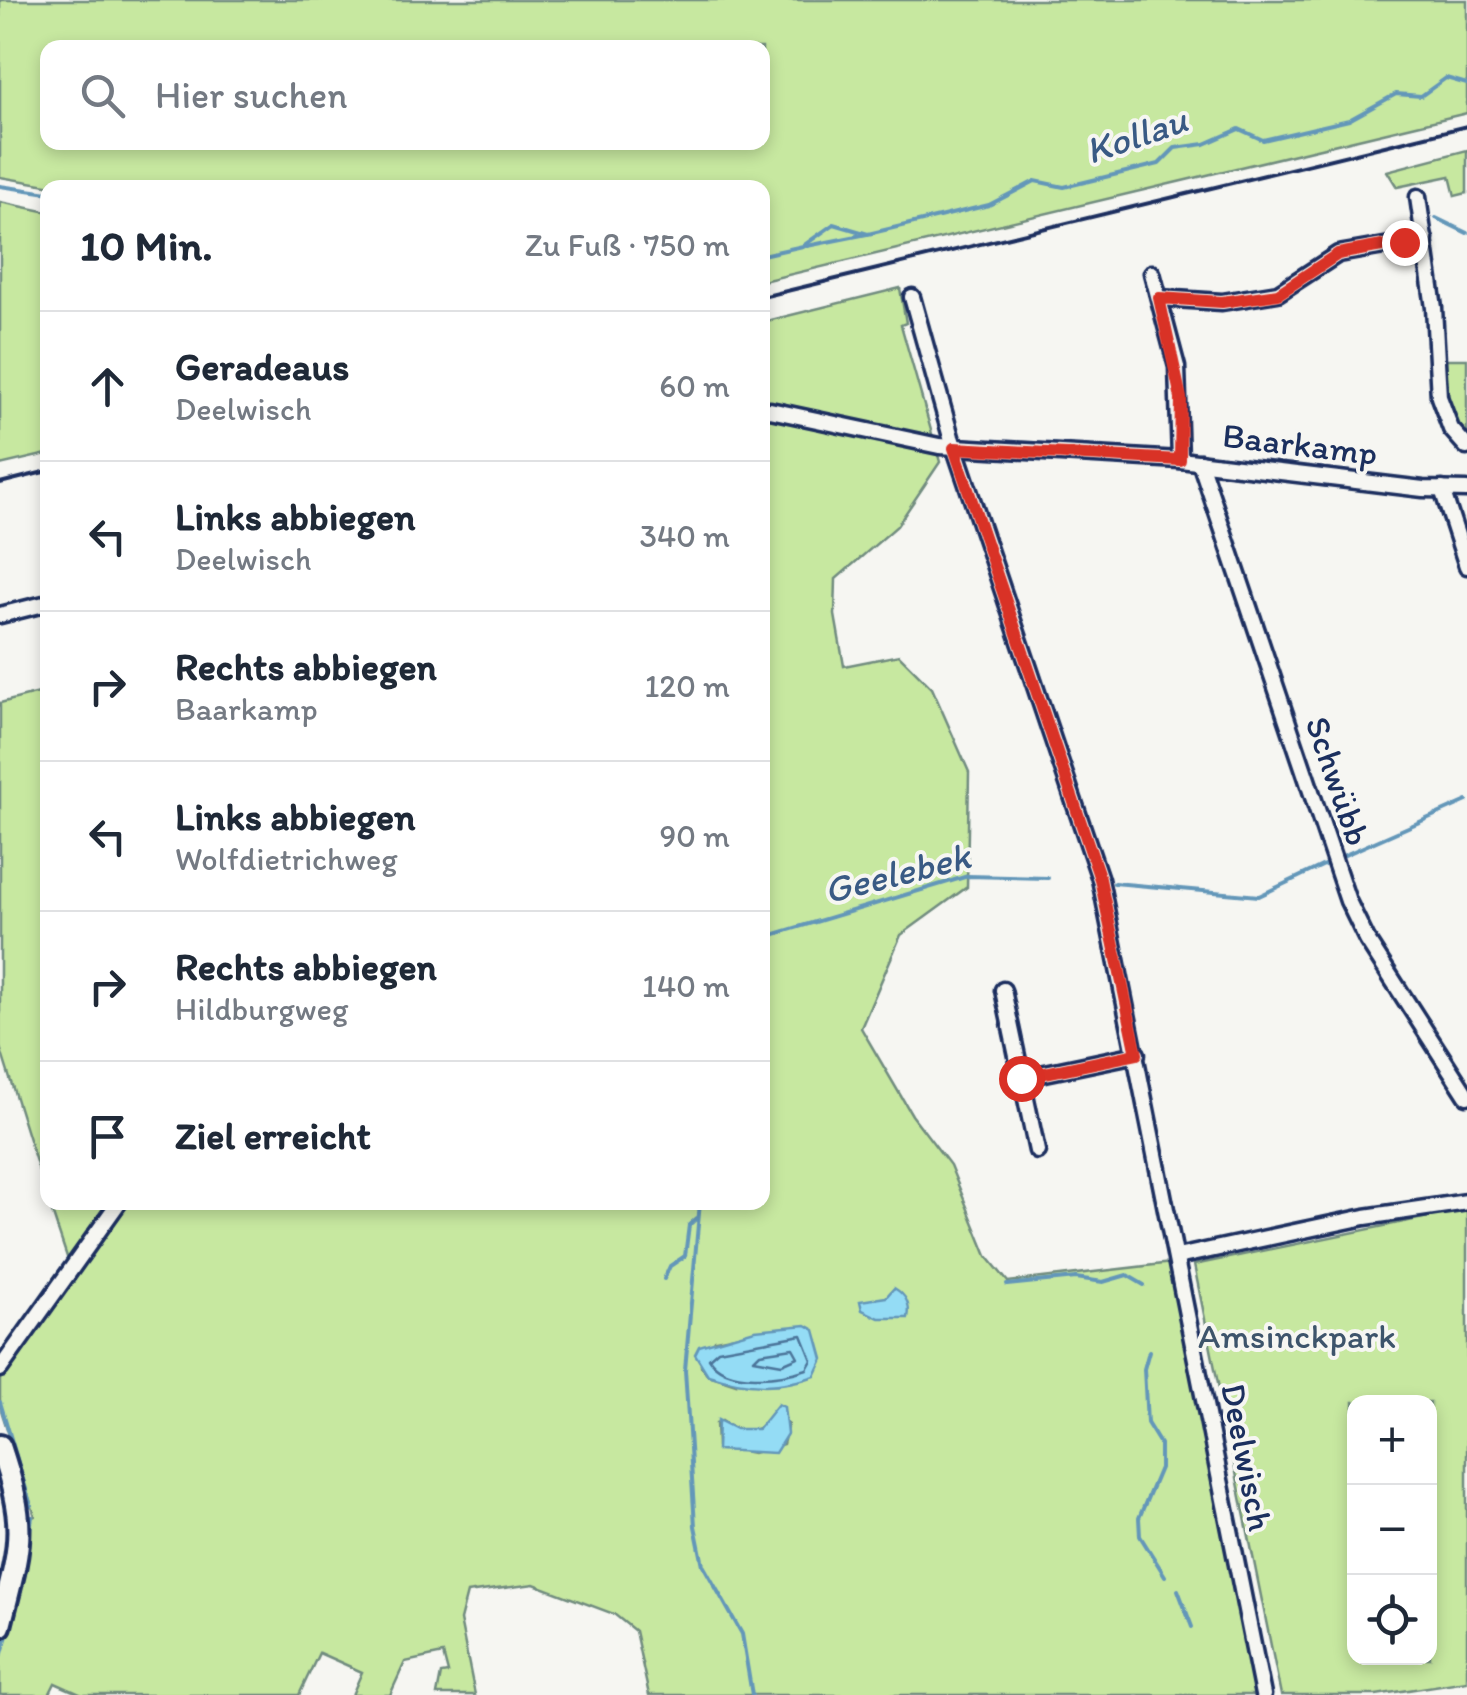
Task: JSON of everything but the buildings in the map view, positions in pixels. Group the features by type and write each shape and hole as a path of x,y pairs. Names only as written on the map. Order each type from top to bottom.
{"street":[{"path":"1418,197 1440,397 1451,429 1467,447"},
{"path":"1159,298 1222,302 1278,294 1338,254 1425,239"},
{"path":"1152,274 1181,398 1180,460"},
{"name":"Deelwisch","path":"912,297 954,448 1100,879 1263,1695"},
{"name":"Baarkamp","path":"770,410 954,448 1180,460 1467,490"},
{"name":"Schwübb","path":"1200,462 1348,902 1367,940 1467,1096"},
{"path":"1442,490 1467,566"},
{"path":"0,615 40,605"},
{"path":"1003,990 1036,1152"},
{"path":"1021,1078 1137,1054"},
{"path":"1177,1257 1364,1218 1467,1202"},
{"path":"0,1368 113,1210"},
{"path":"0,1446 10,1513 20,1547 0,1626"}],"green space":[{"path":"0,0 1467,0 1467,113 770,279 770,180 40,180 40,184 0,177"},
{"path":"1467,150 1467,193 1455,196 1450,176 1397,187 1387,171"},
{"path":"0,202 40,210 40,456 0,465"},
{"path":"900,288 906,323 901,325 940,462 897,526 836,579 835,615 844,666 899,655 932,688 969,772 967,887 901,935 861,1028 912,1115 950,1165 987,1256 1008,1282 1172,1263 1255,1695 649,1695 635,1631 614,1614 534,1584 467,1593 460,1620 475,1695 437,1695 441,1674 448,1673 443,1654 405,1662 390,1695 352,1695 362,1672 319,1653 299,1695 82,1695 55,1683 49,1695 0,1695 0,1651 19,1579 24,1575 20,1573 27,1519 35,1516 0,1407 0,1378 78,1273 69,1263 51,1210 770,1210 770,320","holes":["735,1336 736,1384 708,1375 701,1366 715,1340","772,1414 788,1424 783,1444 753,1453 717,1446 716,1423 722,1421 749,1430 762,1426"]},
{"path":"1445,359 1467,359 1467,435 1450,412"},
{"path":"40,693 40,1175 0,1047 0,703"},
{"name":"Amsinckpark","path":"1467,1209 1467,1681 1376,1695 1281,1695 1194,1265"}],"water":[{"path":"894,1288 907,1300 908,1318 879,1318 862,1310 860,1301 886,1297"},
{"path":"806,1325 815,1330 823,1359 815,1376 801,1380 762,1385 722,1379 708,1375 695,1354 699,1346 755,1330"},
{"path":"778,1404 784,1407 787,1434 775,1453 717,1450 718,1420 736,1429 758,1429"}],"waterway":[{"name":"Kollau","path":"770,253 803,246 834,224 868,234 989,205 1035,181 1064,187 1159,164 1175,148 1205,144 1239,129 1263,140 1349,120 1396,94 1421,96 1446,78 1467,84"},
{"name":"Kollau","path":"0,186 40,192"},
{"path":"1436,218 1467,233"},
{"path":"807,246 867,234"},
{"name":"Geelebek","path":"1338,858 1467,801"},
{"name":"Geelebek","path":"1114,883 1259,896 1324,865"},
{"name":"Geelebek","path":"770,936 968,876 1048,878"},
{"path":"699,1210 685,1370 695,1526 703,1565 742,1634 752,1695"},
{"path":"664,1279 670,1266 685,1256 689,1225 697,1218"},
{"path":"1007,1285 1076,1278 1103,1282 1127,1275 1144,1285"},
{"name":"Geelebek","path":"1149,1351 1144,1369 1147,1423 1160,1444 1160,1468 1139,1518 1140,1536 1165,1576"},
{"path":"0,1402 31,1506"},
{"path":"24,1572 32,1517"},
{"path":"1178,1590 1192,1627"},
{"path":"1,1657 9,1628"}],"railway":[{"path":"770,295 1467,126"},
{"path":"0,483 40,473"}],"route":[{"path":"1021,1078 1137,1054 1100,879 954,448 1180,460 1177,367 1159,298 1222,302 1278,294 1338,254 1404,242"}]}
